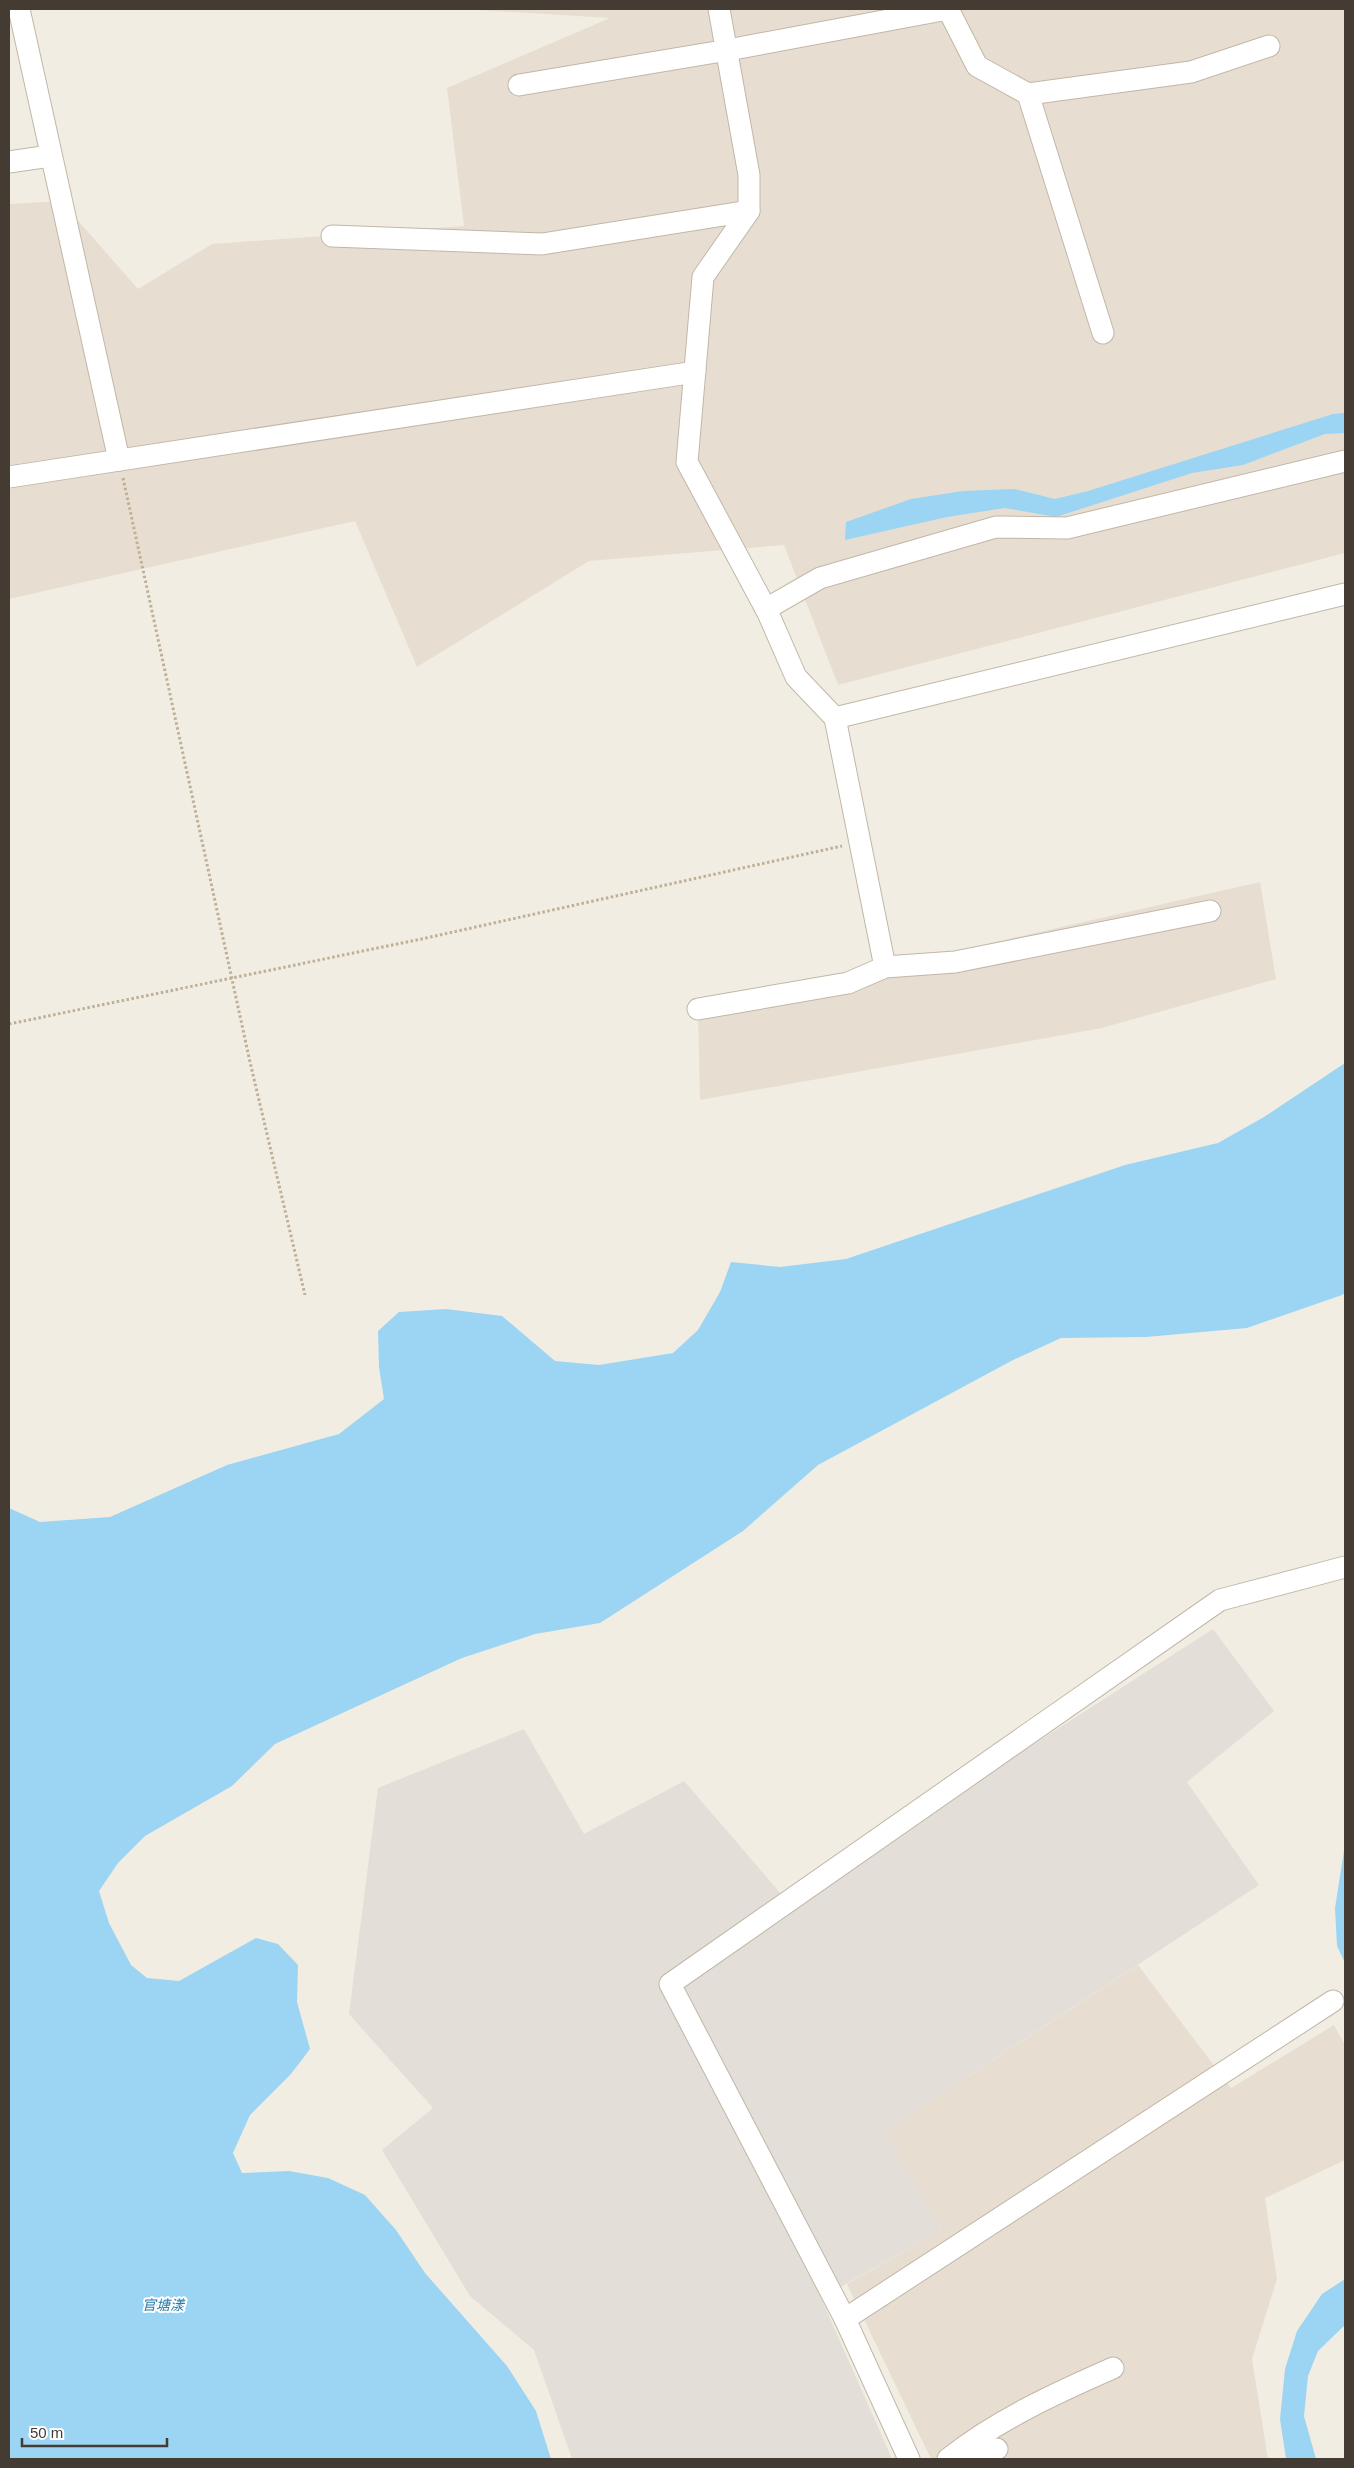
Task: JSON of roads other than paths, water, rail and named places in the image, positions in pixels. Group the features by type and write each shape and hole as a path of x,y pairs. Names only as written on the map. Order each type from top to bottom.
{"street":[{"path":"19,9 50,156 119,460"},
{"path":"719,9 728,50 749,175 749,211 703,277 687,462 766,609 796,677 835,718 885,967"},
{"path":"519,85 728,50 948,9 977,66 1028,94 1190,72 1269,46"},
{"path":"1028,94 1103,333"},
{"path":"9,162 50,156"},
{"path":"332,236 542,244 749,211"},
{"path":"9,477 695,372"},
{"path":"766,609 820,578 996,527 1067,528 1345,461"},
{"path":"835,718 1345,594"},
{"path":"698,1009 848,983 885,967 955,962 1210,911"},
{"path":"909,2459 845,2319 670,1984 1220,1600 1345,1567"},
{"path":"845,2319 1333,2001"},
{"path":"948,2459 971,2441 1058,2392 1113,2368"},
{"path":"975,2459 997,2449"}],"water":[{"path":"1345,413 1345,433 1325,434 1243,465 1192,473 1056,517 1005,508 947,517 845,540 846,522 911,499 963,491 1015,489 1055,499 1088,491 1333,414"},
{"name":"官塘漾","path":"1345,1063 1345,1293 1342,1295 1247,1328 1146,1337 1061,1338 1013,1360 818,1465 743,1531 600,1623 535,1634 462,1658 275,1744 232,1786 145,1836 118,1863 99,1891 109,1923 131,1965 147,1978 179,1981 256,1938 278,1944 298,1965 297,2002 310,2049 291,2074 250,2115 233,2153 242,2173 289,2171 328,2178 365,2195 396,2230 425,2273 507,2366 536,2411 551,2459 9,2459 9,1508 40,1522 110,1517 227,1465 339,1434 384,1399 379,1367 378,1331 399,1312 446,1309 502,1316 555,1361 599,1365 673,1353 698,1330 720,1292 731,1262 780,1267 846,1259 1125,1165 1218,1143 1264,1117"},
{"path":"1345,1844 1345,1963 1337,1946 1335,1908"},
{"path":"1345,2279 1345,2325 1318,2351 1308,2376 1304,2416 1316,2459 1286,2459 1280,2419 1285,2369 1297,2331 1322,2294"}]}
